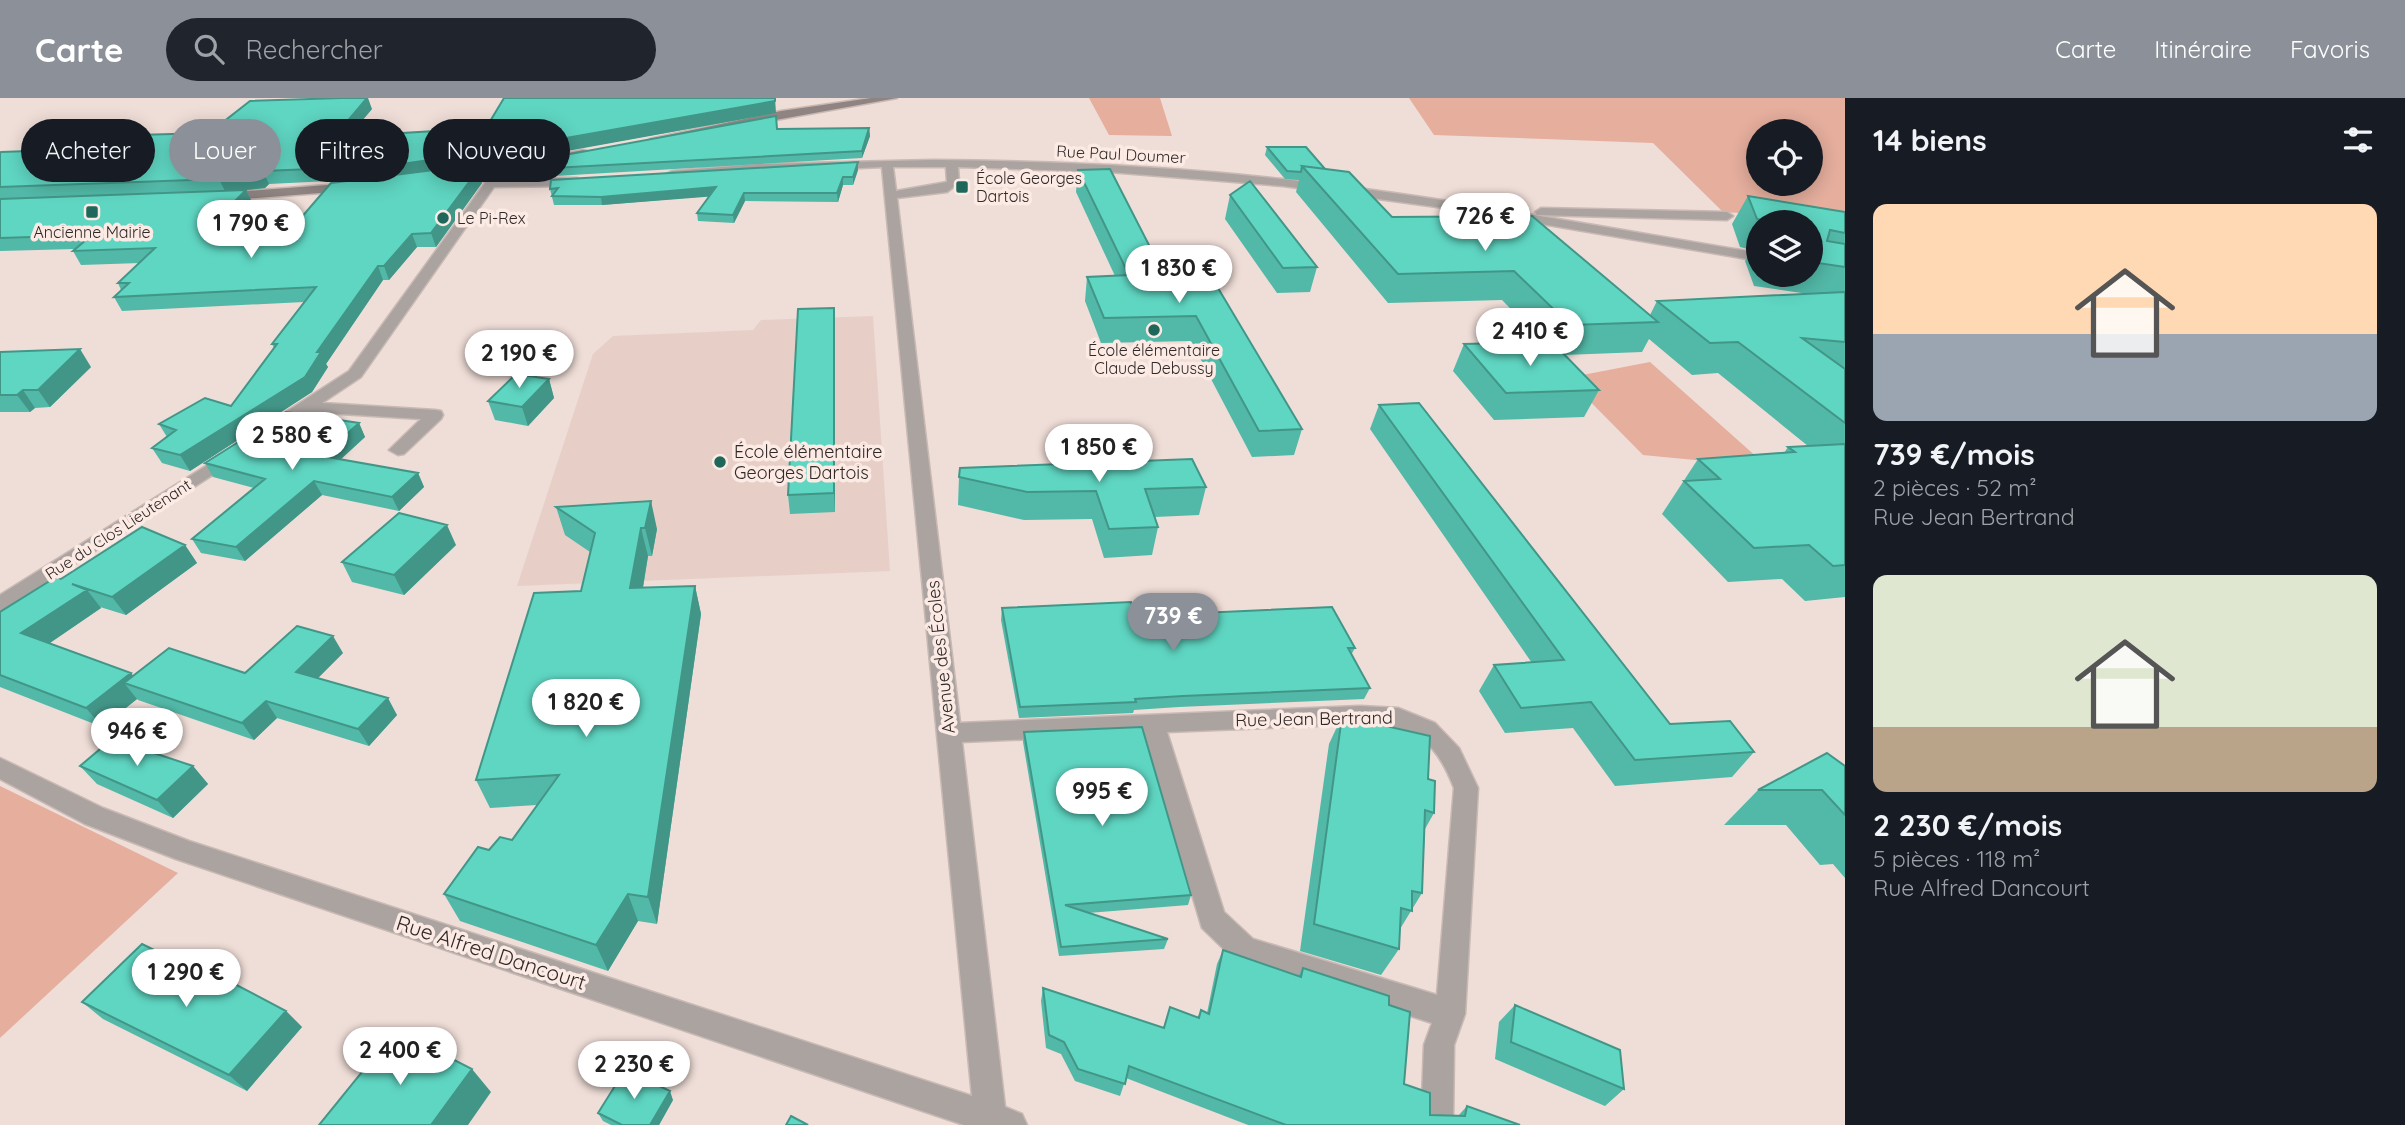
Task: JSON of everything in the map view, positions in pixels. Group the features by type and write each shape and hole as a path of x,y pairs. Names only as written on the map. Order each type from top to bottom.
{"main road":[{"path":"646,141 781,114 892,98"},
{"path":"570,157 592,151"},
{"path":"207,198 368,186"}],"street":[{"name":"Avenue des Écoles","path":"887,164 948,733 996,1123"},
{"path":"891,195 947,188 953,183 952,164"},
{"name":"Rue Paul Doumer","path":"663,175 770,166 952,164 1215,177 1359,192 1490,211 1746,255"},
{"path":"570,180 595,181"},
{"name":"Rue du Clos Lieutenant","path":"0,605 355,374 483,182"},
{"path":"1490,211 1727,216"},
{"path":"306,407 435,415 398,450"},
{"name":"Rue Jean Bertrand","path":"948,733 1360,715 1402,718 1428,731 1454,755 1466,788 1450,1014 1439,1045 1437,1125"},
{"path":"1153,724 1212,919 1244,950 1450,1014"},
{"name":"Rue Alfred Dancourt","path":"0,768 94,816 185,851 996,1123"}],"shaded area":[{"path":"1089,98 1160,98 1172,136 1109,135"},
{"path":"1409,98 1845,98 1845,219 1823,218 1823,210 1723,212 1653,143 1434,135"},
{"name":"École élémentaire Georges Dartois","path":"873,316 890,571 517,586 593,354 613,336 753,330 761,320"},
{"path":"1650,362 1768,467 1643,455 1567,378"},
{"path":"0,786 178,873 0,1038"}],"building":[{"path":"367,98 349,119 295,119 295,170 281,170 281,119 227,119 250,101"},
{"path":"504,98 775,98 775,101 570,137 570,119 491,119"},
{"path":"776,116 777,129 869,128 862,151 570,167 570,154"},
{"path":"423,132 423,161 409,163 409,133"},
{"path":"155,134 169,134 169,181 155,181"},
{"path":"1267,147 1306,147 1325,169 1302,166 1301,172 1287,171"},
{"path":"21,151 21,182 137,182 0,187 1,152"},
{"path":"858,162 853,177 843,177 837,193 744,193 733,215 697,213 716,187 601,197 552,196 558,188 550,189 551,182 570,182 570,179"},
{"path":"1302,166 1349,172 1392,217 1532,216 1658,322 1570,325 1514,271 1398,274"},
{"path":"1110,169 1172,290 1218,288 1302,429 1259,431 1196,316 1104,318 1087,277 1129,275 1078,170"},
{"path":"423,171 423,182 469,182 431,233 412,234 384,266 378,266 317,352 321,352 305,377 180,455 152,448 176,430 159,424 205,398 231,406 277,344 272,344 316,287 114,297 129,283 118,283 155,248 73,251 92,235 0,238 0,199 246,190 208,228 294,226 331,183 409,182 409,173"},
{"path":"1250,181 1317,267 1283,268 1230,195"},
{"path":"1748,196 1845,212 1845,233 1830,230 1827,241 1845,244 1845,267 1823,264 1823,210 1753,210"},
{"path":"1845,292 1845,342 1802,338 1845,369 1845,423 1738,342 1710,343 1657,301"},
{"path":"834,308 834,493 788,495 798,309"},
{"path":"1552,342 1599,390 1506,393 1464,344"},
{"path":"80,349 38,390 23,390 17,395 0,395 0,352"},
{"path":"516,374 549,379 522,407 488,401"},
{"path":"1419,403 1670,724 1730,721 1754,752 1635,760 1591,702 1521,708 1494,665 1564,660 1379,405"},
{"path":"286,412 359,423 322,456 418,473 392,497 314,481 236,547 192,539 265,479 205,463"},
{"path":"1845,444 1845,565 1833,566 1809,545 1754,548 1684,481 1720,479 1698,459 1795,452 1788,447"},
{"path":"1192,459 1206,487 1145,489 1158,527 1109,529 1096,491 1027,492 959,477 960,468"},
{"path":"651,501 645,528 641,528 630,588 695,586 648,897 628,894 596,945 444,894 478,847 489,850 500,837 512,840 559,775 476,780 534,593 581,591 595,533 556,507"},
{"path":"399,513 447,525 394,575 342,562"},
{"path":"142,527 185,545 112,597 72,584 87,590 21,633 131,673 86,708 0,675 0,612 56,577 61,579"},
{"path":"1131,602 1135,616 1332,607 1355,648 1348,648 1370,688 1183,696 1135,699 1136,702 1020,707 1002,608"},
{"path":"297,626 333,636 296,672 388,698 358,729 266,701 242,723 124,683 169,648 245,673"},
{"path":"1342,716 1430,736 1428,779 1435,781 1434,813 1425,810 1422,893 1412,891 1412,911 1401,908 1399,949 1314,924"},
{"path":"1142,727 1191,895 1065,905 1168,939 1061,947 1024,732"},
{"path":"112,739 193,766 157,800 80,766"},
{"path":"1827,753 1845,766 1845,815 1822,790 1758,790"},
{"path":"142,944 223,984 227,980 286,1011 229,1075 82,1002"},
{"path":"1223,950 1301,977 1303,968 1389,996 1389,1005 1410,1012 1404,1084 1430,1093 1430,1115 1465,1116 1467,1106 1520,1125 1286,1125 1129,1066 1125,1084 1078,1069 1064,1042 1049,1035 1043,988 1164,1028 1170,1007 1199,1018 1201,1010 1209,1014"},
{"path":"1515,1005 1620,1050 1624,1089 1511,1042"},
{"path":"396,1030 472,1069 431,1125 319,1125"},
{"path":"625,1070 670,1091 650,1125 622,1125 598,1113"},
{"path":"791,1116 808,1125 786,1125"}],"place":[{"name":"École Georges Dartois","path":"962,187"},
{"name":"Ancienne Mairie","path":"92,212"},
{"name":"Le Pi-Rex","path":"443,218"},
{"name":"École élémentaire Claude Debussy","path":"1154,330"},
{"name":"École élémentaire Georges Dartois","path":"720,462"}]}
